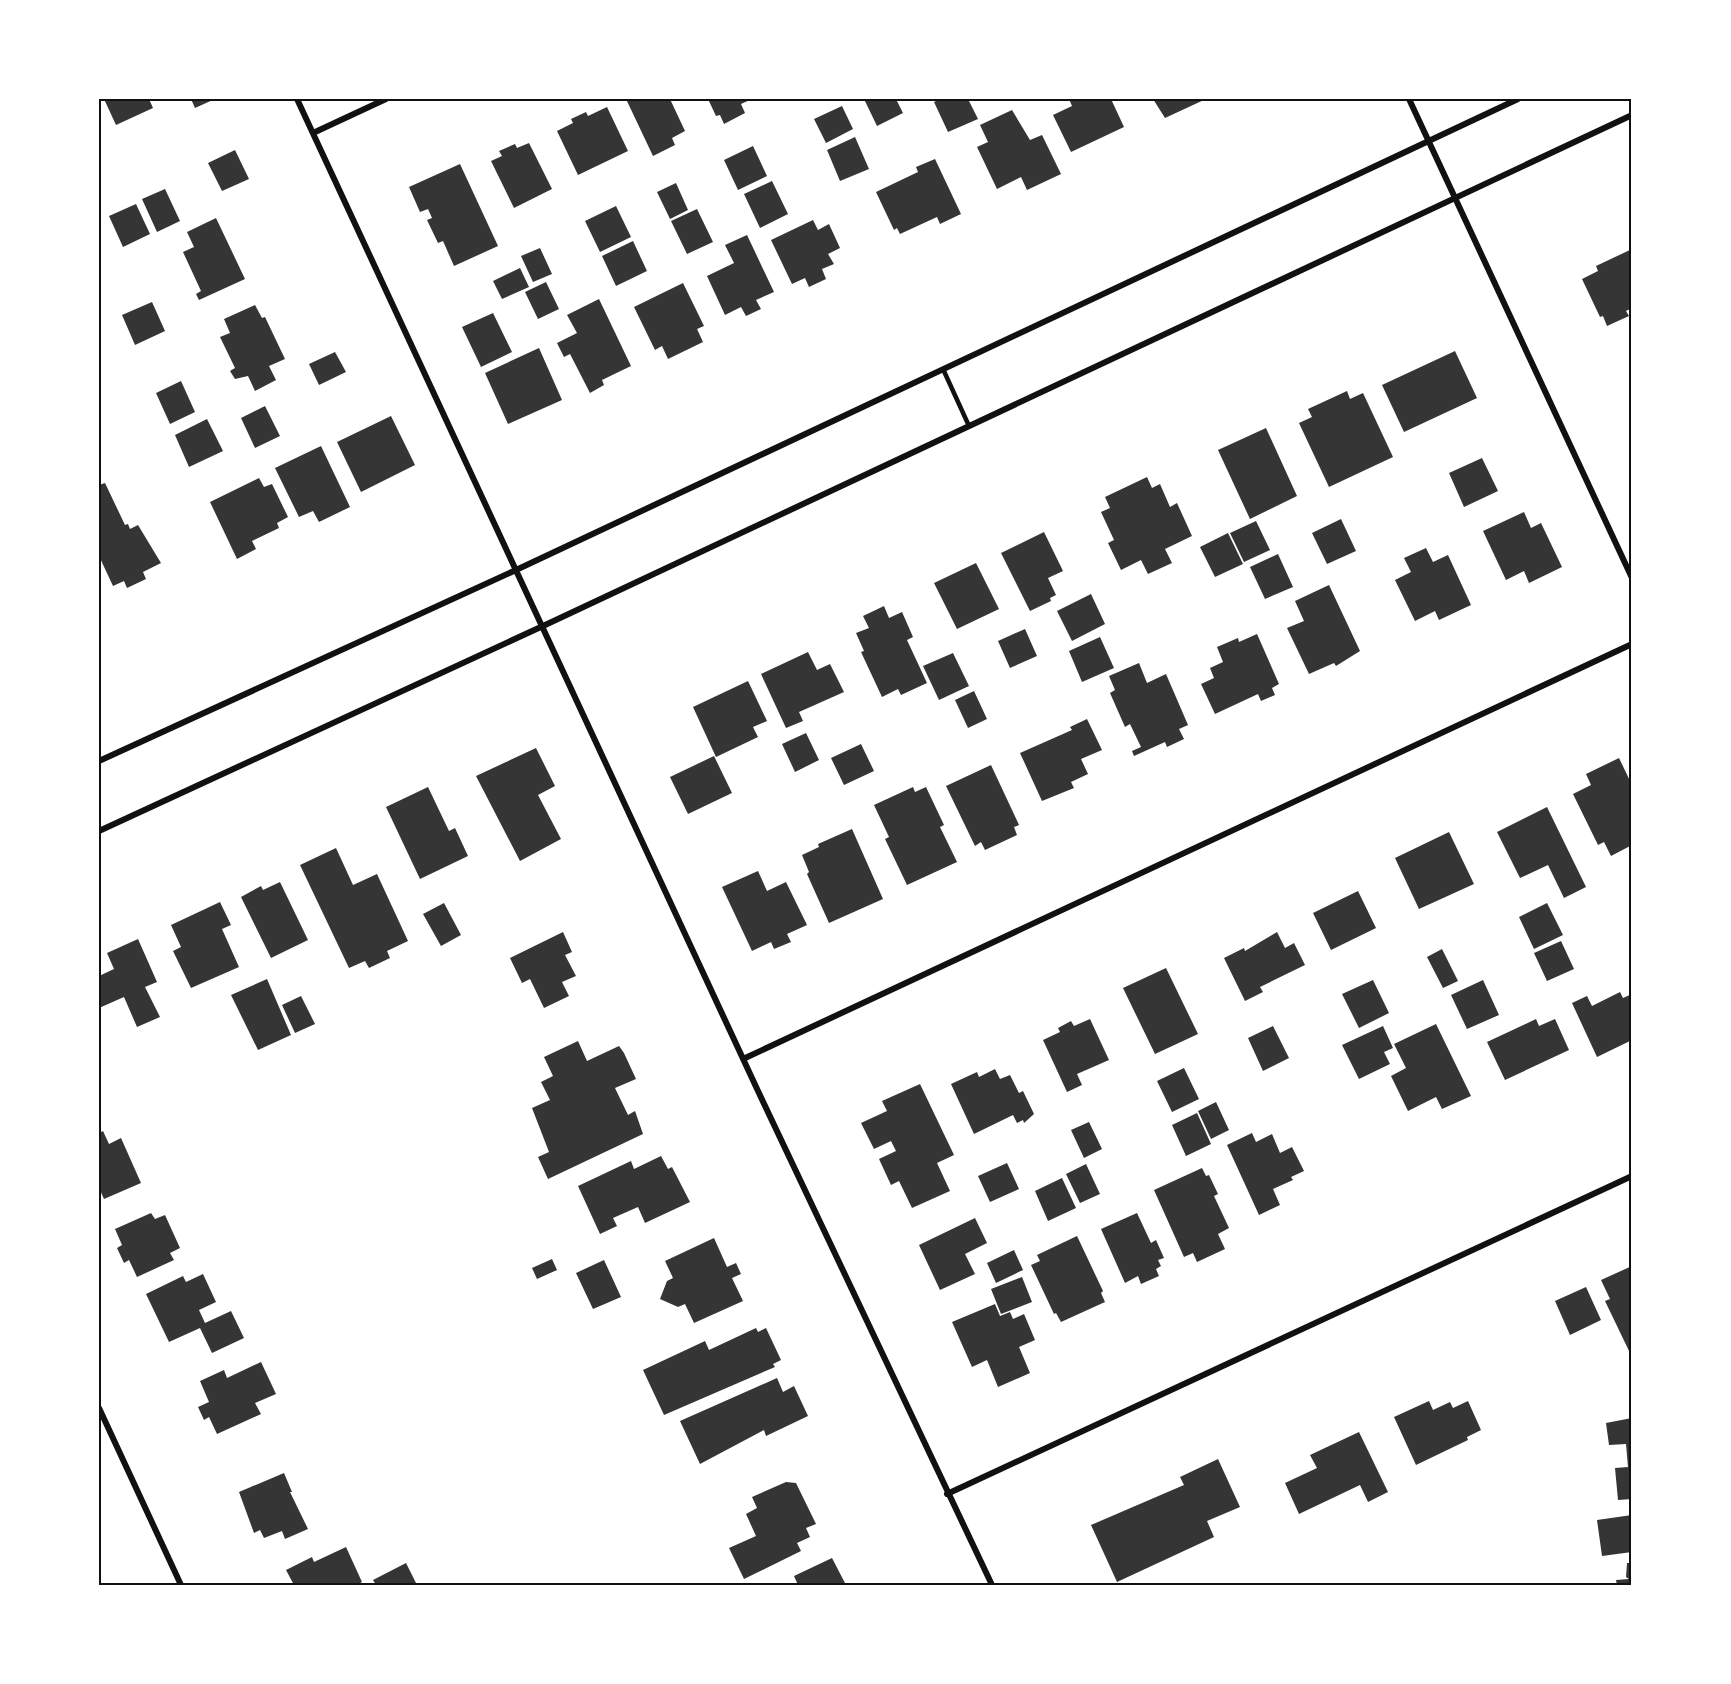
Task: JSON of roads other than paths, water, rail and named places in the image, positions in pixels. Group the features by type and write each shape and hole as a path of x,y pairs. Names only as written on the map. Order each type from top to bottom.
{"street":[{"path":"297,99 743,1059 992,1585"},
{"path":"313,133 386,99"},
{"path":"1409,99 1632,578"},
{"path":"99,761 516,570 1518,99"},
{"path":"99,831 543,626 1632,115"},
{"path":"743,1059 1632,644"},
{"path":"947,1494 1632,1176"},
{"path":"99,1407 181,1585"}],"lane":[{"path":"943,369 969,426"}]}
